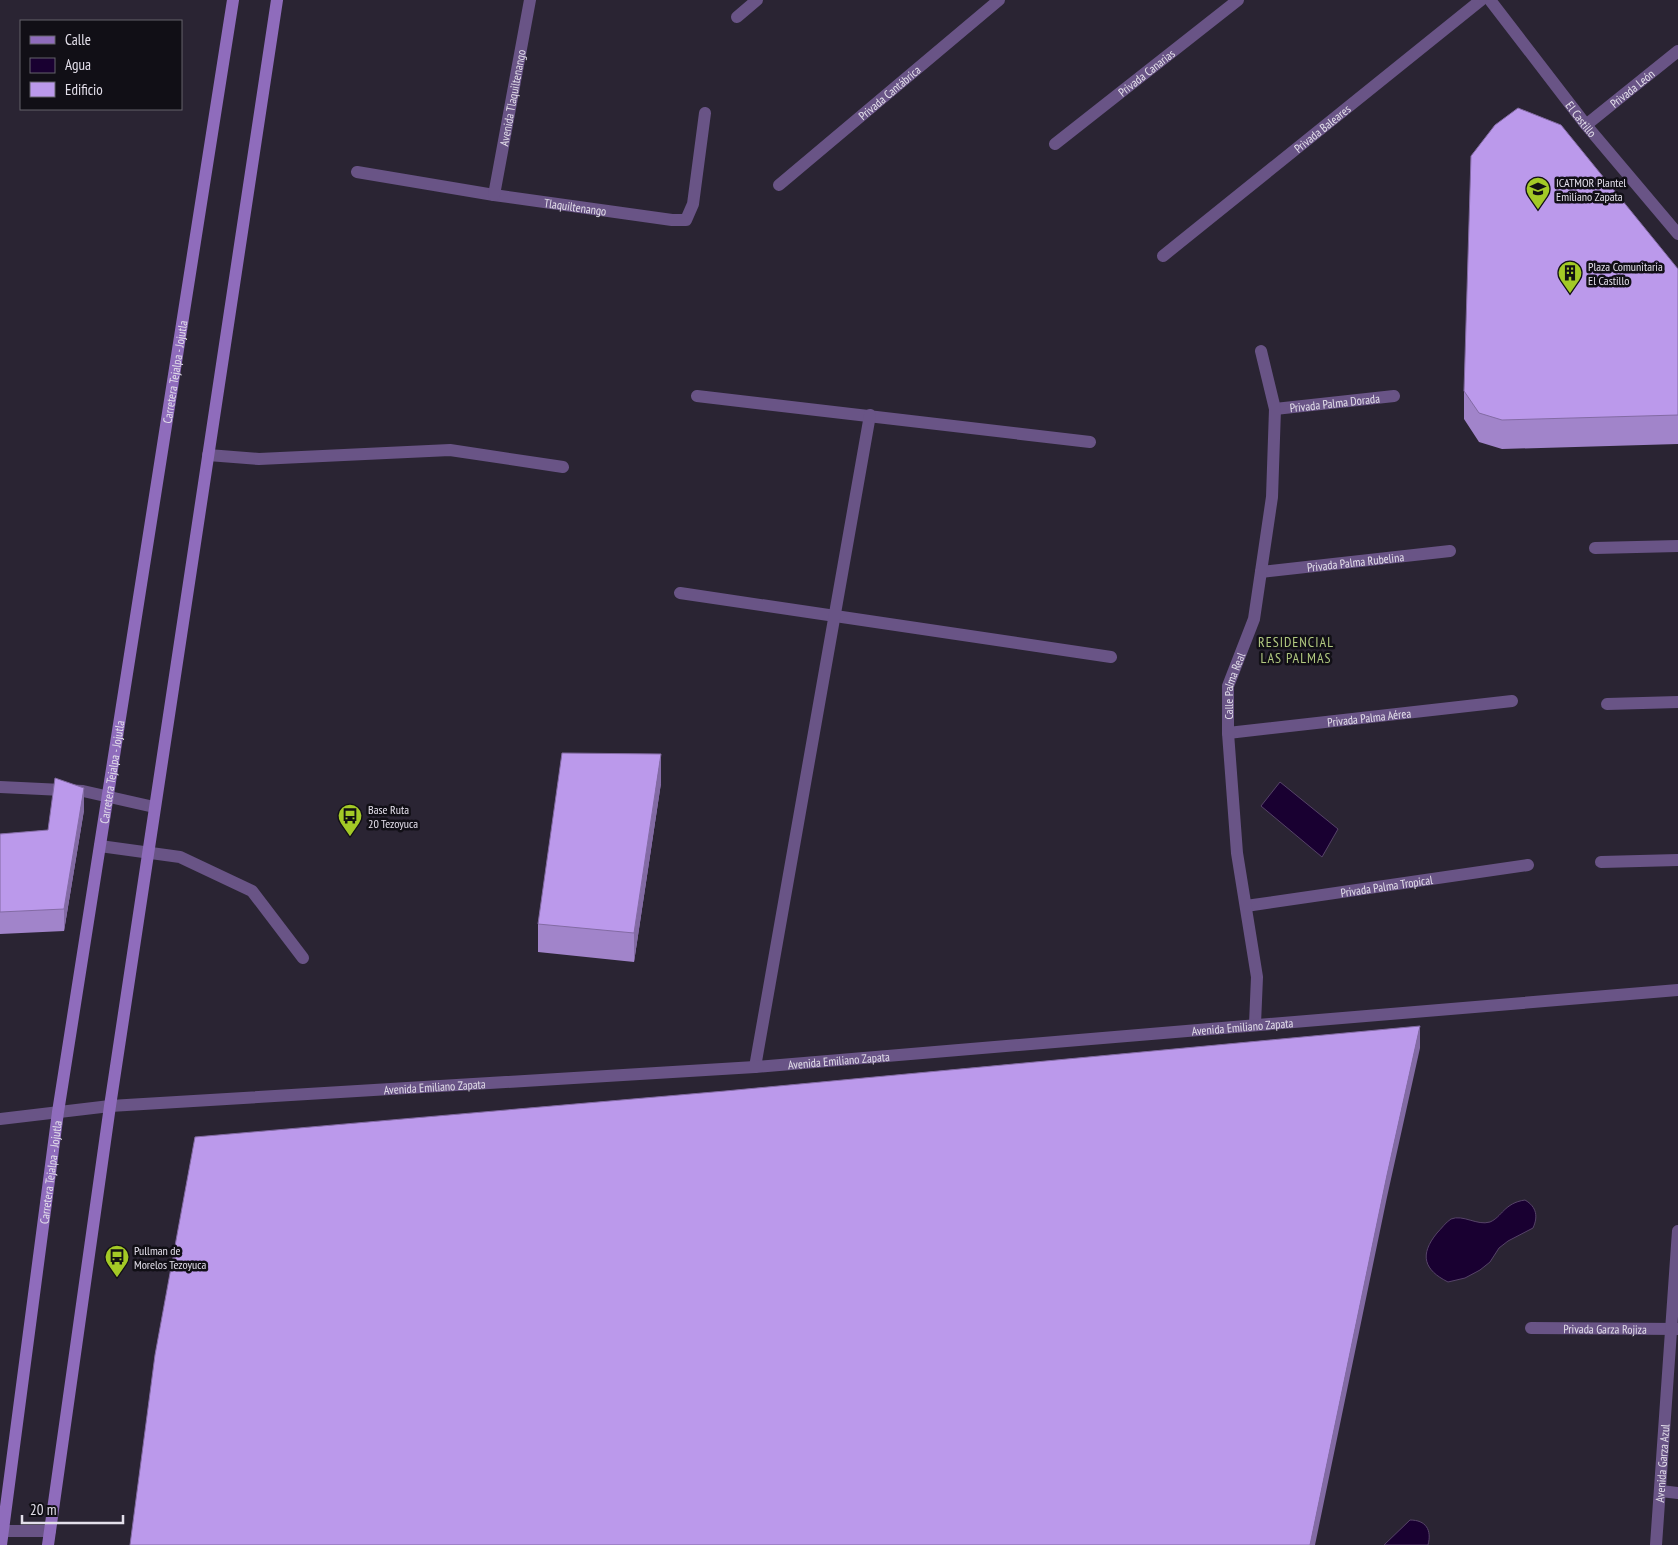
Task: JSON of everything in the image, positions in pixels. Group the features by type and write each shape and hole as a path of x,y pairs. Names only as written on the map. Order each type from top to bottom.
{"main road":[{"name":"Carretera Tejalpa - Jojutla","path":"1,1545 1,1530 58,1112 233,0"},
{"path":"48,1545 154,807 277,0"}],"street":[{"name":"Avenida Tlaquiltenango","path":"494,195 530,0"},
{"path":"737,17 757,0"},
{"name":"Privada Cantábrica","path":"779,185 999,0"},
{"name":"Privada Canarias","path":"1055,144 1238,0"},
{"name":"Privada Baleares","path":"1163,256 1481,0"},
{"name":"El Castillo","path":"1490,0 1586,125 1678,234"},
{"name":"Privada León","path":"1586,125 1678,51"},
{"name":"Tlaquiltenango","path":"357,172 494,195 672,220 686,220 693,204 705,113"},
{"name":"Calle Palma Real","path":"1255,1024 1257,977 1237,853 1228,733 1228,686 1254,619 1272,497 1275,409 1261,351"},
{"path":"697,396 1090,442"},
{"name":"Privada Palma Dorada","path":"1275,409 1394,396"},
{"path":"755,1067 870,415"},
{"path":"208,455 259,459 450,450 563,467"},
{"path":"1595,548 1678,546"},
{"name":"Privada Palma Rubelina","path":"1261,572 1450,551"},
{"path":"680,593 1111,657"},
{"name":"Privada Palma Aérea","path":"1228,733 1512,701"},
{"path":"1607,704 1678,702"},
{"path":"0,787 84,791 154,807"},
{"path":"100,846 180,857 252,891 303,958"},
{"path":"1601,862 1678,860"},
{"name":"Privada Palma Tropical","path":"1246,906 1528,865"},
{"name":"Avenida Emiliano Zapata","path":"0,1119 110,1106 755,1067 1678,990"},
{"name":"Avenida Garza Azul","path":"1656,1545 1675,1329 1678,1231"},
{"name":"Privada Garza Rojiza","path":"1531,1328 1675,1329"},
{"path":"1661,1491 1678,1493"},
{"path":"1,1530 50,1531"}],"water":[{"path":"1280,782 1338,829 1322,857 1261,806"},
{"path":"1525,1200 1532,1206 1535,1212 1536,1220 1533,1228 1499,1248 1490,1262 1480,1270 1465,1278 1448,1282 1429,1267 1426,1255 1428,1248 1437,1233 1449,1220 1460,1218 1480,1223 1490,1222 1512,1204"},
{"path":"1410,1520 1416,1520 1424,1524 1429,1535 1428,1545 1384,1545"}],"building":[{"name":"Plaza Comunitaria El Castillo","path":"1518,108 1561,125 1678,269 1678,415 1502,420 1479,413 1464,391 1471,156 1495,125"},
{"path":"562,753 661,754 634,933 538,924"},
{"path":"55,778 84,788 64,909 0,912 0,834 48,830"},
{"path":"1420,1026 1310,1545 130,1545 155,1355 195,1137 725,1091"}],"place":[{"name":"ICATMOR Plantel Emiliano Zapata","path":"1538,210"},
{"name":"Plaza Comunitaria El Castillo","path":"1570,294"},
{"name":"Base Ruta 20 Tezoyuca","path":"350,837"},
{"name":"Pullman de Morelos Tezoyuca","path":"117,1278"}],"district":[{"name":"RESIDENCIAL LAS PALMAS","path":"1296,650"}]}
